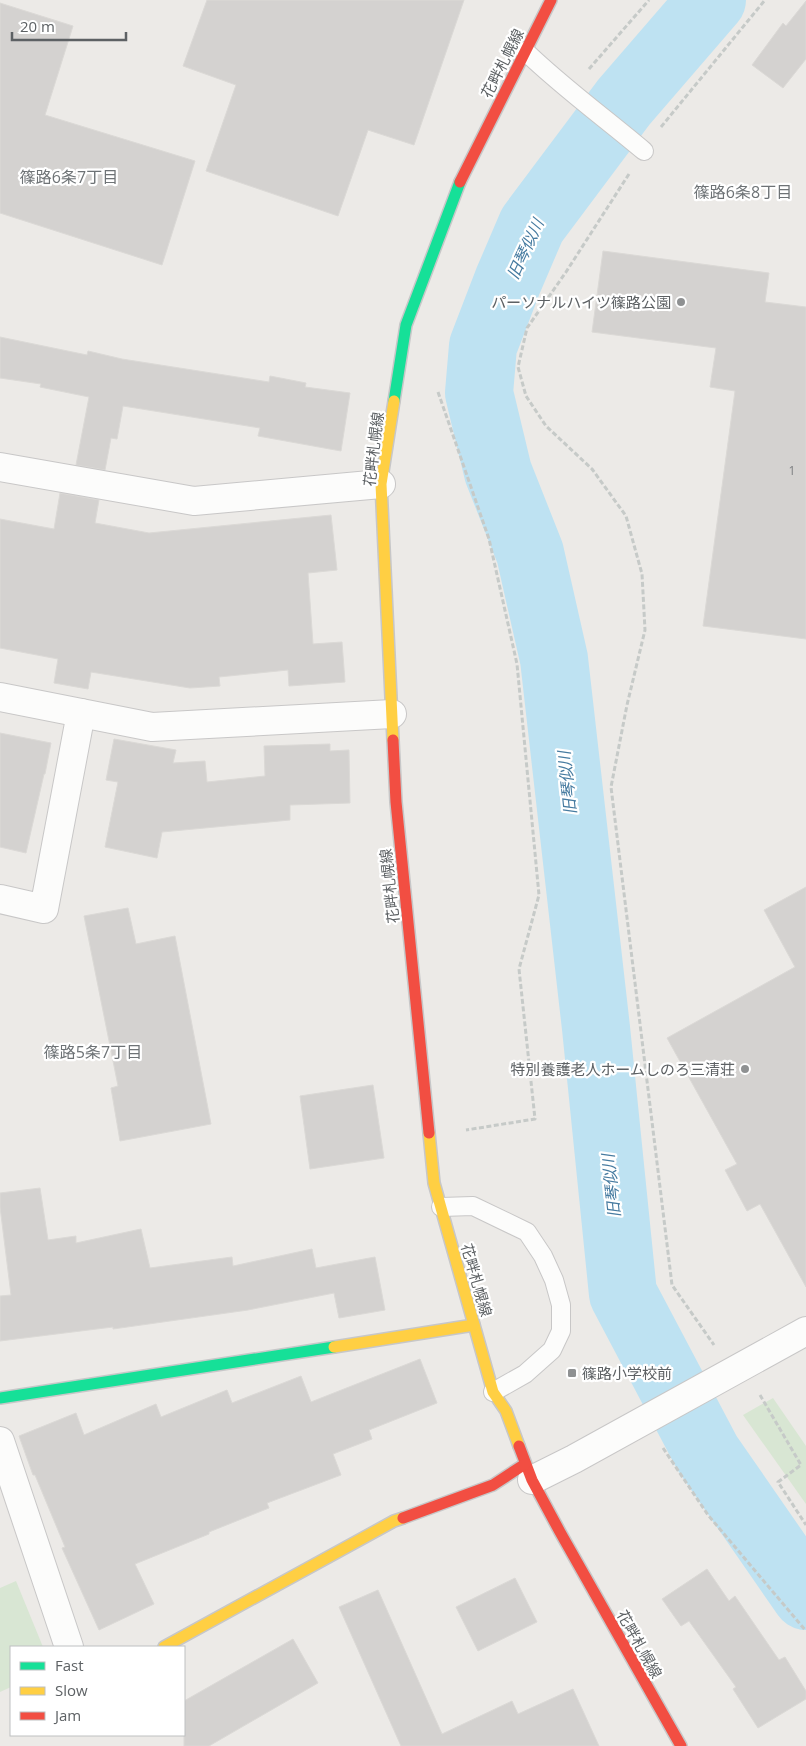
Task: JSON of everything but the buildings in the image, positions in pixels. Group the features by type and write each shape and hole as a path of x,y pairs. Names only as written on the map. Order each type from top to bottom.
{"main road":[{"name":"花畔札幌線","path":"551,0 460,181 406,325 381,484 397,812 434,1183 493,1392 506,1411 528,1472 681,1746"},
{"path":"0,1398 474,1325"},
{"path":"166,1646 394,1521 528,1472"}],"street":[{"path":"0,467 194,501 381,484"},
{"path":"0,697 152,726 392,714"},
{"path":"0,899 44,909 81,713"},
{"path":"528,1472 636,1424 806,1331"},
{"path":"0,1441 69,1646"}],"lane":[{"path":"525,51 551,76 576,94 644,151"},
{"path":"441,1207 472,1206 527,1232 543,1256 554,1280 561,1306 561,1331 552,1350 536,1366 516,1381 493,1392"}],"path":[{"path":"576,94 649,0"},
{"path":"715,1347 672,1285 611,787 645,630 642,574 626,516 592,469 546,426 526,396 518,367 527,328 566,272 644,151 765,0"},
{"path":"438,392 489,539 517,664 539,895 519,969 535,1119 466,1130"},
{"path":"757,1391 765,1400 801,1465 778,1482 806,1525"},
{"path":"662,1446 708,1515 806,1631"}],"green space":[{"path":"773,1398 806,1446 806,1504 743,1415"},
{"path":"16,1581 43,1646 10,1646 10,1687 0,1692 0,1588"}],"waterway":[{"name":"旧琴似川","path":"712,0 624,102 532,225 483,346 479,393 498,472 530,553 554,659 596,1028 623,1294 707,1453 806,1596"}],"traffic: fast":[{"path":"394,401 406,325 460,182"},
{"path":"0,1398 334,1347"}],"traffic: slow":[{"path":"393,740 381,484 394,401"},
{"path":"429,1133 434,1183 493,1392 506,1411 519,1446"},
{"path":"334,1347 474,1325"},
{"path":"166,1646 394,1521 403,1518"}],"traffic: jam":[{"path":"460,182 551,0"},
{"path":"393,740 396,802 429,1133"},
{"path":"519,1446 532,1480 560,1532 681,1746"},
{"path":"403,1518 493,1485 525,1464"}],"place":[{"name":"パーソナルハイツ篠路公園","path":"681,302"},
{"name":"特別養護老人ホームしのろ三清荘","path":"745,1069"},
{"name":"篠路小学校前","path":"572,1373"}],"district":[{"name":"篠路6条7丁目","path":"69,177"},
{"name":"篠路6条8丁目","path":"743,192"},
{"name":"篠路5条7丁目","path":"93,1052"}]}
